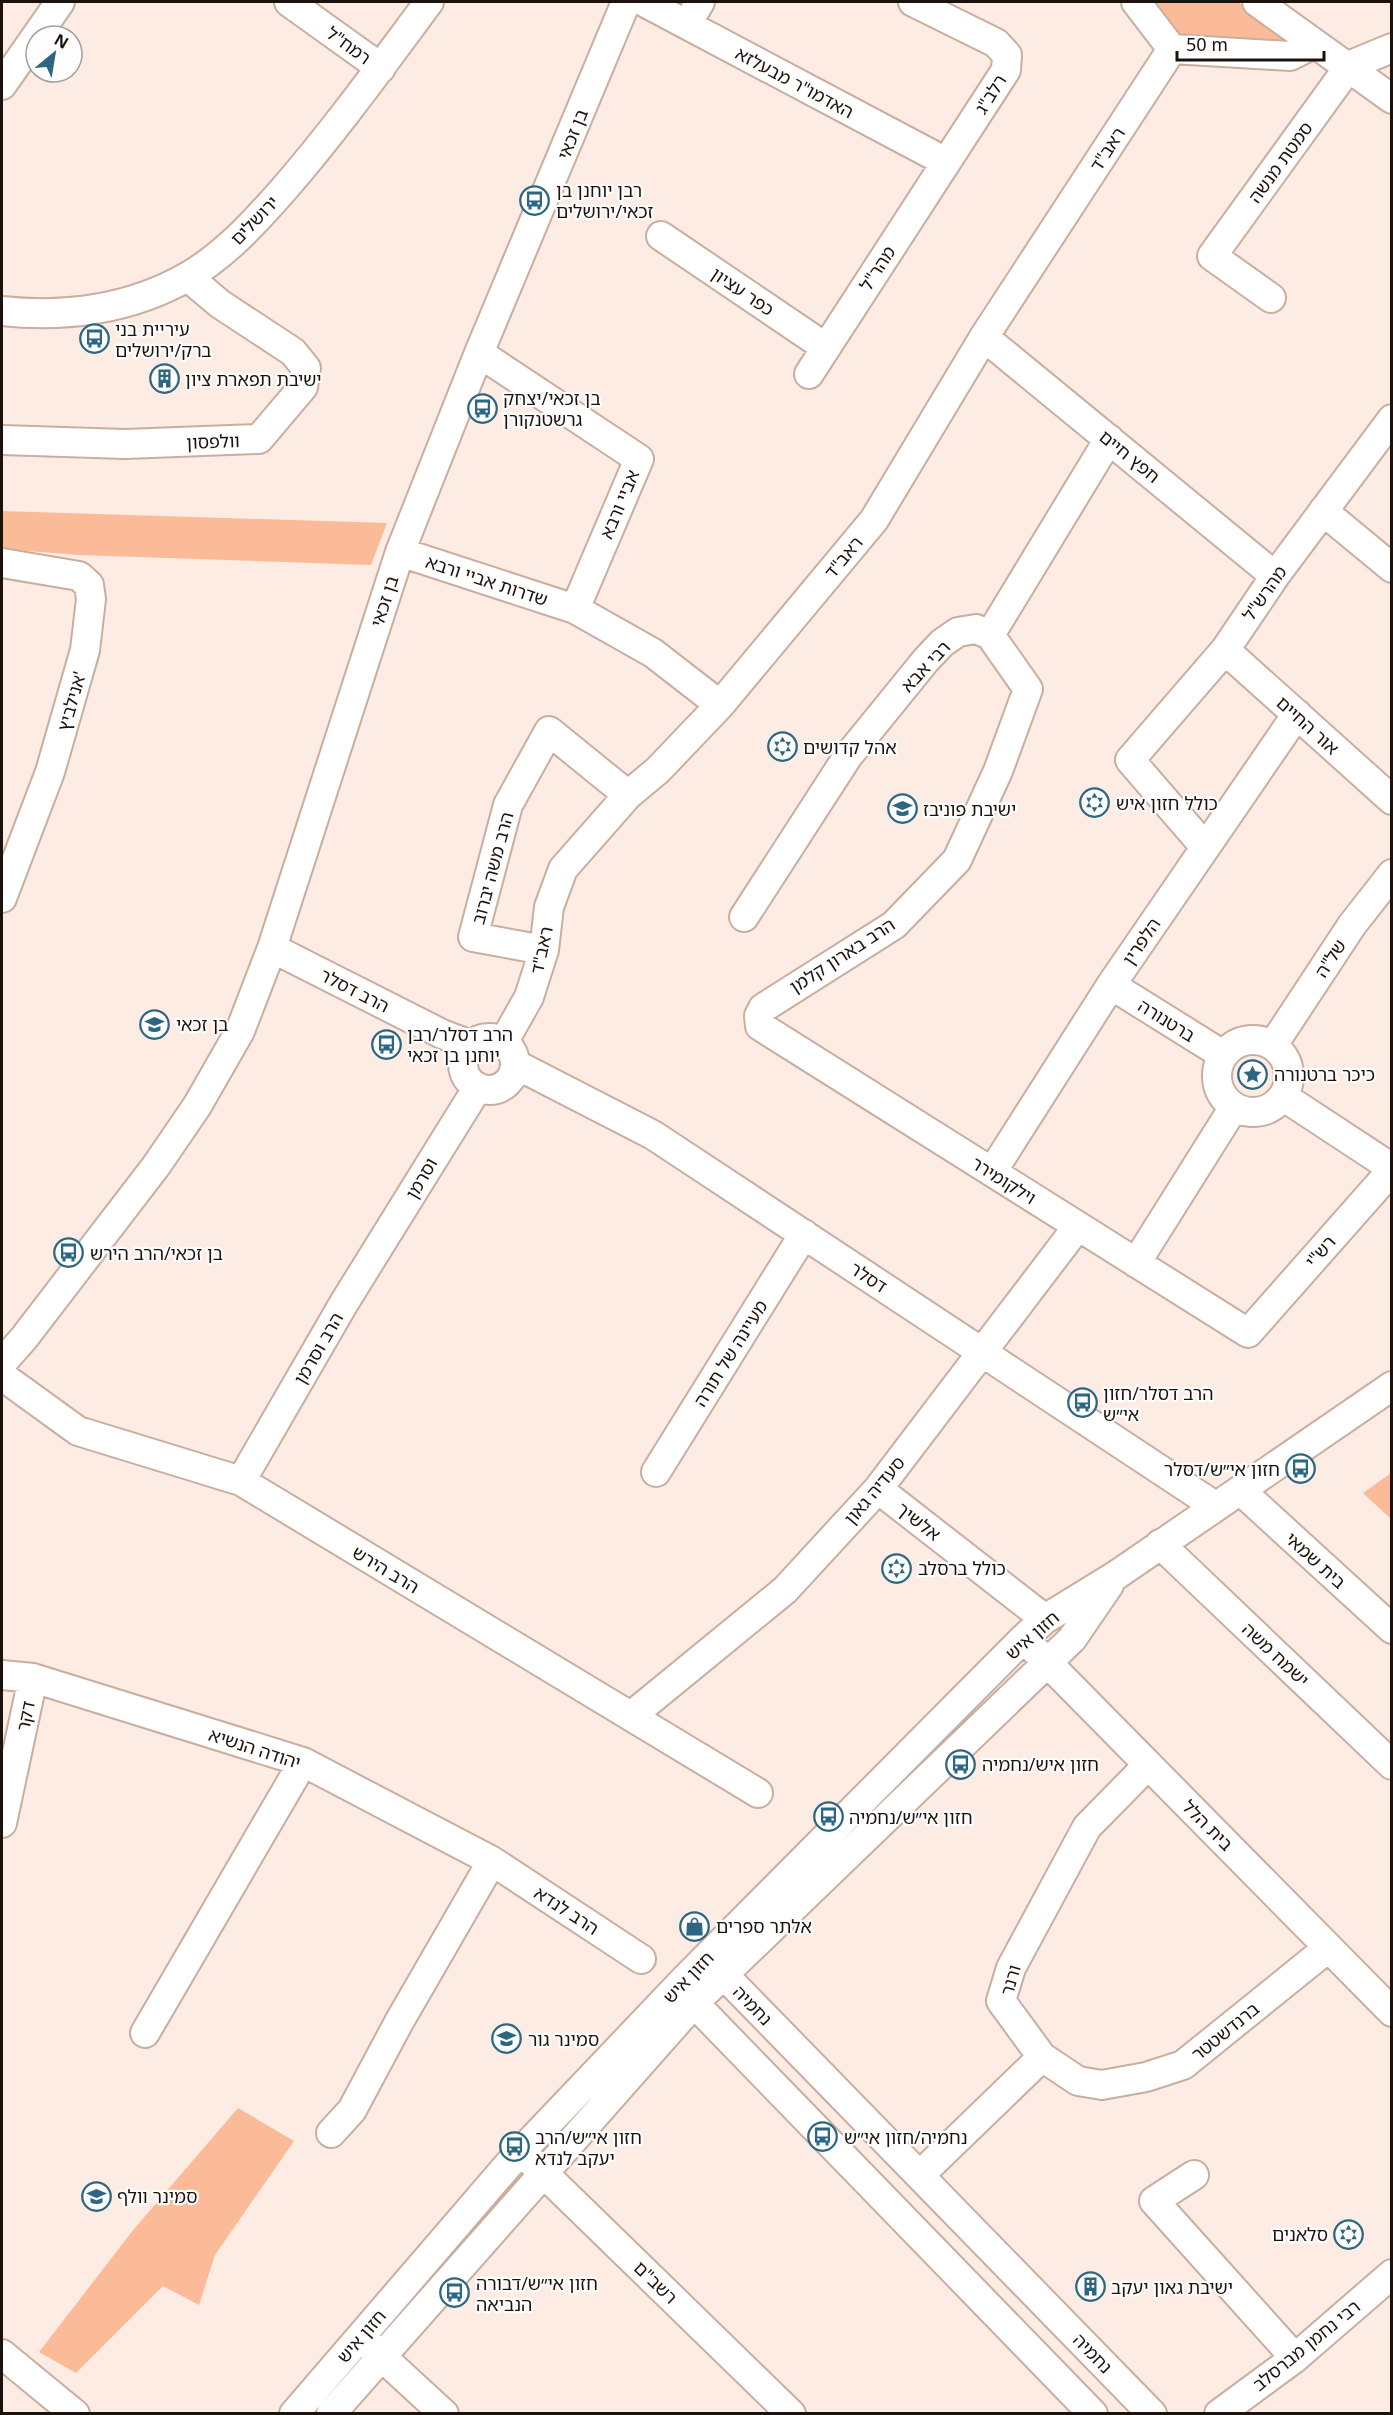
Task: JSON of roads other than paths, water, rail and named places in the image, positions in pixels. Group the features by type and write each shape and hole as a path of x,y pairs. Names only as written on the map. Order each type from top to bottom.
{"street":[{"path":"2,85 60,2"},
{"name":"רמח\"ל","path":"289,2 381,68"},
{"name":"ירושלים","path":"2,311 25,313 105,309 152,293 188,277 241,237 316,153 429,2"},
{"name":"בן זכאי","path":"2,1363 24,1338 149,1176 198,1106 240,1031 272,948 400,552 479,353 626,2"},
{"name":"האדמו\"ר מבעלזא","path":"644,2 693,13 946,162"},
{"name":"רלב\"ג","path":"913,2 996,43 1007,55 1006,70 946,162"},
{"path":"1136,2 1172,49 1290,56 1314,44"},
{"path":"1257,2 1392,99"},
{"path":"1347,68 1392,48"},
{"name":"ראב\"ד","path":"509,1053 544,950 549,907 563,869 628,795 658,770 720,705 874,520 984,337 1172,49"},
{"name":"סמטת מנשה","path":"1271,298 1212,256 1347,68"},
{"name":"מהר\"ל","path":"808,374 946,162"},
{"name":"כפר עציון","path":"661,236 825,347"},
{"name":"וולפסון","path":"2,440 125,444 260,439 303,387 306,368 293,352 220,304 188,277"},
{"name":"חפץ חיים","path":"984,337 1275,576"},
{"name":"אביי ורבא","path":"479,353 639,459 574,609"},
{"name":"מהרש\"ל","path":"1205,847 1130,760 1225,650 1275,576 1392,419"},
{"path":"990,635 1109,439"},
{"path":"1323,511 1392,568"},
{"name":"שדרות אביי ורבא","path":"400,552 574,609"},
{"name":"אנילביץ'","path":"2,563 79,576 89,585 91,599 85,650 50,772 2,898"},
{"path":"574,609 653,653 720,705"},
{"name":"רבי אבא","path":"744,917 848,756 926,660 942,643 958,632 976,628 990,635"},
{"name":"הרב בארון קלמן","path":"760,1026 759,1016 764,1008 894,925 957,860 999,771 1028,689 990,635"},
{"name":"אור החיים","path":"1225,650 1392,800"},
{"name":"הלפרין","path":"992,1172 1111,985 1297,714"},
{"name":"הרב משה יברוב","path":"544,950 473,938 508,805 549,731 628,795"},
{"name":"של\"ה","path":"1273,1045 1352,925 1392,874"},
{"name":"הרב דסלר","path":"272,948 442,1034 471,1045"},
{"name":"ברטנורה","path":"1111,985 1223,1055"},
{"name":"וילקומירר","path":"760,1026 1248,1333"},
{"path":"487,1038 509,1053 513,1072 504,1086 488,1090 471,1084 463,1068 463,1060 471,1045 487,1038"},
{"path":"1252,1039 1273,1045 1288,1063 1290,1074 1284,1097 1276,1105 1256,1113 1234,1107 1225,1099 1216,1077 1223,1055 1231,1047 1252,1039"},
{"name":"דסלר","path":"509,1053 653,1135 1215,1506"},
{"name":"וסרמן","path":"399,1218 443,1139 478,1087"},
{"path":"1284,1097 1392,1169"},
{"path":"1136,1263 1234,1107"},
{"name":"רש\"י","path":"1248,1333 1392,1169"},
{"name":"הרב וסרמן","path":"241,1482 345,1302 399,1218"},
{"name":"סעדיה גאון","path":"631,1716 785,1590 878,1489 1078,1226"},
{"name":"מעיינה של תורה","path":"656,1472 804,1234"},
{"name":"הרב הירש","path":"2,1376 78,1431 241,1482 758,1793"},
{"name":"חזון איש","path":"294,2414 521,2151 690,1991 1023,1639 1045,1619 1115,1576 1392,1386"},
{"name":"אלשיך","path":"878,1489 1045,1619"},
{"name":"בית שמאי","path":"1241,1491 1392,1629"},
{"name":"ישמח משה","path":"1160,1544 1392,1765"},
{"name":"חזון איש","path":"723,1974 1071,1639 1115,1576"},
{"name":"בית הלל","path":"1023,1639 1392,2012"},
{"name":"יהודה הנשיא","path":"2,1676 33,1678 303,1762 492,1861"},
{"name":"דקר","path":"2,1823 33,1678"},
{"path":"145,2033 303,1762"},
{"name":"ורנר","path":"1042,2057 1001,2001 1011,1968 1088,1827 1148,1765"},
{"path":"331,2133 352,2110 399,2022 492,1861"},
{"name":"הרב לנדא","path":"492,1861 641,1959"},
{"name":"ברנדשטטר","path":"1042,2057 1078,2081 1102,2085 1146,2078 1183,2065 1328,1948"},
{"name":"נחמיה","path":"690,1991 723,1974 921,2174 1152,2414"},
{"path":"690,1991 1094,2414"},
{"name":"חזון איש","path":"331,2414 543,2172 690,1991"},
{"path":"921,2174 1042,2057"},
{"name":"רשב\"ם","path":"521,2151 791,2414"},
{"path":"1194,2175 1154,2201 1294,2358"},
{"name":"רבי נחמן מברסלב","path":"1219,2414 1294,2358 1392,2274"},
{"path":"360,2337 444,2414"},
{"path":"2,2354 75,2414"}],"place":[{"name":"רבן יוחנן בן זכאי/ירושלים","path":"535,200"},
{"name":"עיריית בני ברק/ירושלים","path":"94,339"},
{"name":"ישיבת תפארת ציון","path":"164,379"},
{"name":"בן זכאי/יצחק גרשטנקורן","path":"482,408"},
{"name":"אהל קדושים","path":"782,747"},
{"name":"כולל חזון איש","path":"1095,803"},
{"name":"ישיבת פוניבז","path":"902,809"},
{"name":"בן זכאי","path":"155,1024"},
{"name":"הרב דסלר/רבן יוחנן בן זכאי","path":"386,1044"},
{"name":"כיכר ברטנורה","path":"1253,1074"},
{"name":"בן זכאי/הרב הירש","path":"69,1253"},
{"name":"הרב דסלר/חזון אי״ש","path":"1082,1403"},
{"name":"חזון אי״ש/דסלר","path":"1301,1469"},
{"name":"כולל ברסלב","path":"897,1568"},
{"name":"חזון איש/נחמיה","path":"961,1764"},
{"name":"חזון אי״ש/נחמיה","path":"828,1817"},
{"name":"אלתר ספרים","path":"695,1926"},
{"name":"סמינר גור","path":"507,2039"},
{"name":"נחמיה/חזון אי״ש","path":"823,2137"},
{"name":"חזון אי״ש/הרב יעקב לנדא","path":"514,2147"},
{"name":"סמינר וולף","path":"96,2196"},
{"name":"סלאנים","path":"1349,2234"},
{"name":"ישיבת גאון יעקב","path":"1090,2287"},
{"name":"חזון אי״ש/דבורה הנביאה","path":"455,2293"}]}
